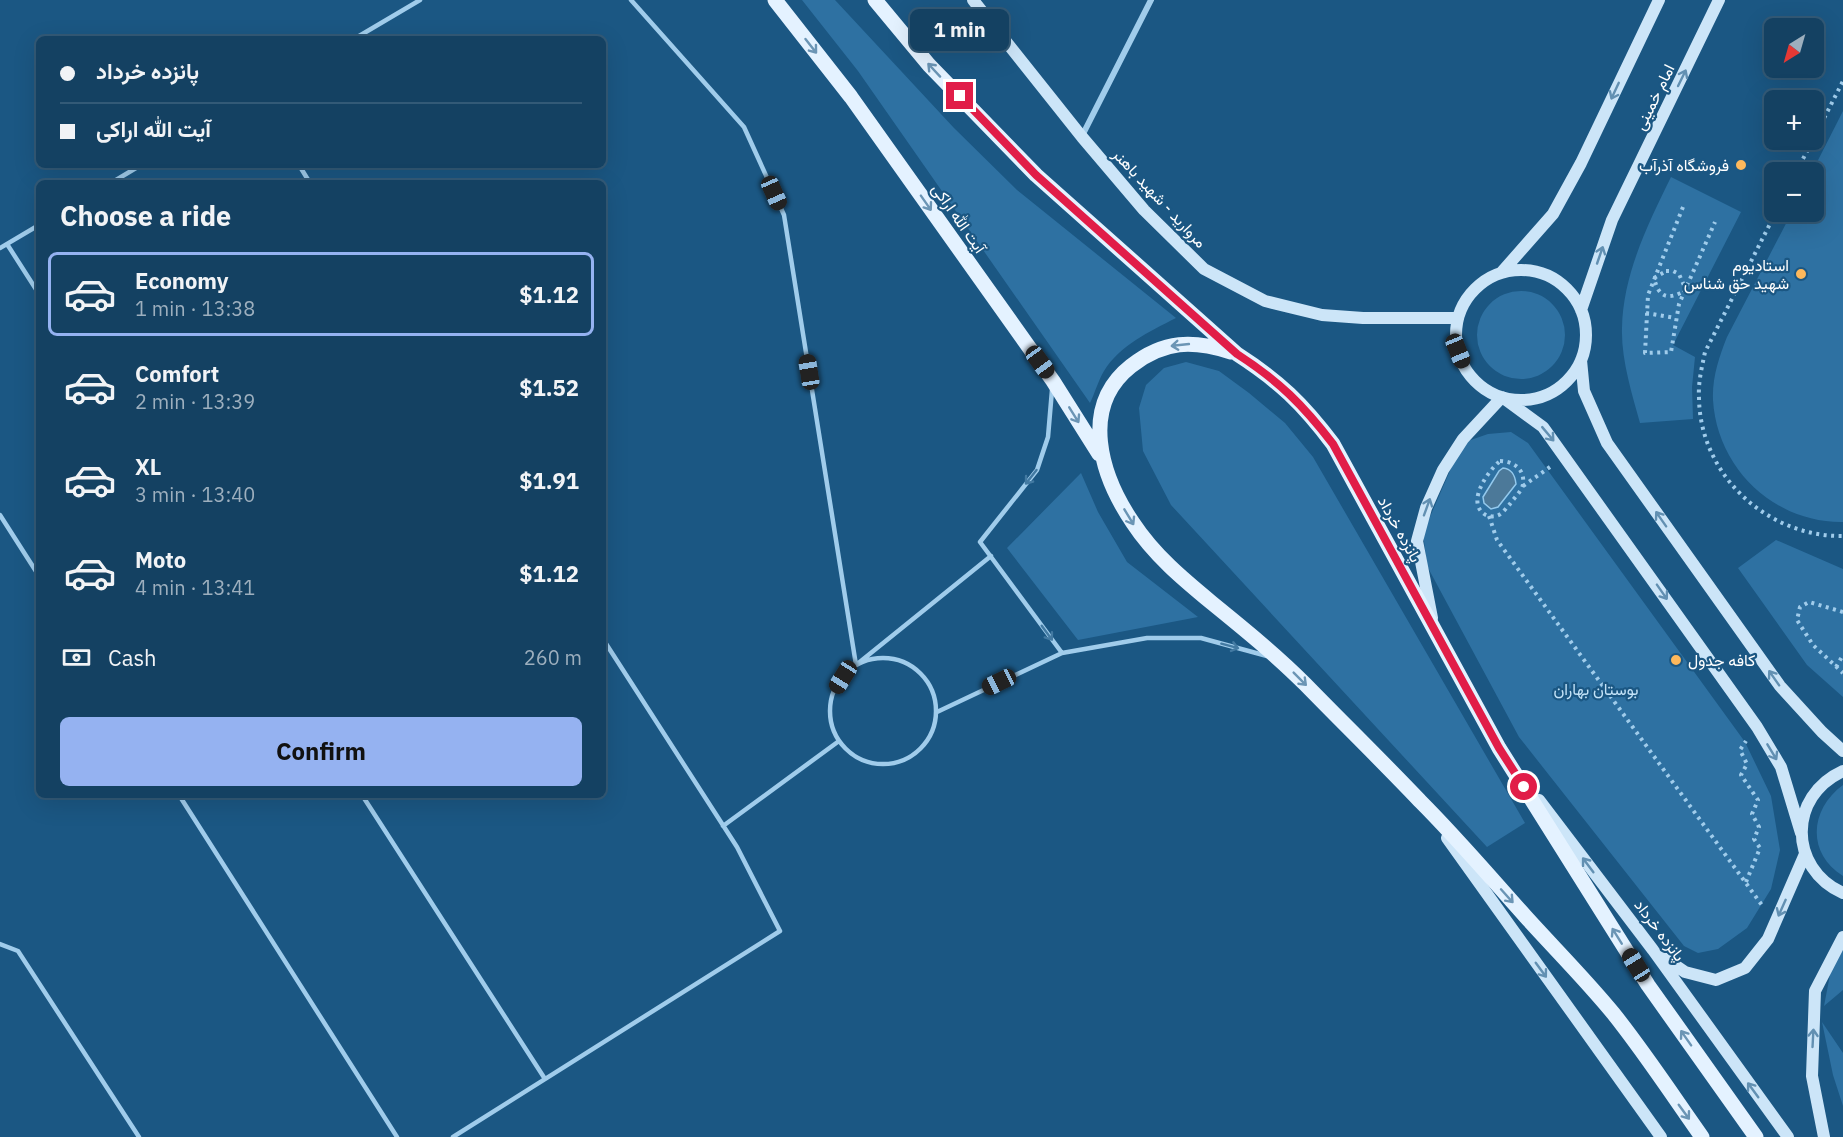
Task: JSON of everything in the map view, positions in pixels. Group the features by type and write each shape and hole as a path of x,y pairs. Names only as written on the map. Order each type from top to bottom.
{"main road":[{"name":"آیت الله اراکی","path":"775,0 851,97 1053,381 1105,464"},
{"path":"875,0 929,65 1036,175 1237,354"},
{"path":"1237,354 1214,347 1187,344 1158,348 1122,373 1110,387 1099,436 1105,464 1117,495 1133,523 1153,550 1177,574 1281,660 1422,802 1613,1013 1702,1137"},
{"name":"پانزده خرداد","path":"1237,354 1290,392 1311,414 1333,444 1499,748 1648,985 1756,1137"}],"street":[{"name":"مروارید - شهید باهنر","path":"973,0 1082,137 1144,210 1204,268 1265,301 1322,315 1363,318 1458,318"},
{"path":"1082,137 1152,0"},
{"path":"1501,273 1553,214 1586,153 1659,0"},
{"name":"امام خمینی","path":"1581,310 1612,220 1719,0"},
{"path":"1502,397 1521,400 1540,397 1557,389 1571,376 1581,360 1586,341 1581,310 1571,294 1556,281 1539,273 1520,270 1501,273 1486,279 1473,290 1464,303 1455,334 1464,366 1474,380 1543,427 1566,456 1757,727 1781,767 1801,832 1805,854 1815,873 1831,888 1843,893"},
{"path":"1581,360 1584,391 1606,443 1780,687 1822,732 1843,750"},
{"path":"1433,625 1417,541 1426,508 1443,470 1464,438 1502,397"},
{"name":"پانزده خرداد","path":"1499,748 1653,951 1788,1137"},
{"path":"1801,832 1804,811 1815,792 1830,777 1843,771"},
{"path":"1422,802 1661,1137"},
{"path":"1653,951 1685,972 1716,980 1745,968 1768,939 1805,854"},
{"path":"1824,1137 1812,1076 1815,991 1843,937"}],"lane":[{"path":"359,36 420,0"},
{"path":"631,0 744,128 783,215 856,665"},
{"path":"116,180 136,168"},
{"path":"0,248 36,227"},
{"path":"7,244 36,289"},
{"path":"1053,381 1048,437 1037,470 980,542 1062,652"},
{"path":"0,515 36,571"},
{"path":"856,665 887,658 903,662 917,670 927,682 934,696 937,712 934,729 926,744 914,756 898,763 882,765 865,762 850,754 839,741 832,725 830,708 834,691 843,677 856,665 991,556"},
{"path":"937,712 1062,652 1147,638 1201,638 1281,660"},
{"path":"453,1137 780,931 737,848 606,644"},
{"path":"723,826 839,741"},
{"path":"181,798 398,1137"},
{"path":"364,798 545,1079"},
{"path":"0,944 18,951 139,1137"}],"path":[{"path":"1824,118 1843,81"},
{"path":"1683,207 1648,295 1645,353 1671,352 1675,318 1715,222"},
{"path":"1771,222 1706,352 1699,387 1701,422 1717,465 1747,501 1765,515 1786,526 1808,533 1843,536"},
{"path":"1654,278 1666,271 1673,271 1679,274 1686,290"},
{"path":"1654,278 1656,288 1668,297 1686,290"},
{"path":"1646,313 1675,318"},
{"path":"1523,486 1519,468 1511,461 1500,461 1494,466 1476,495 1477,505 1489,516 1503,513 1523,486 1566,456"},
{"path":"1489,516 1497,540 1775,924"},
{"path":"1843,612 1809,602 1800,607 1797,613 1797,620 1807,636 1843,673"},
{"path":"1836,667 1843,656"},
{"path":"1746,883 1760,848 1754,839 1759,827 1752,814 1758,800 1741,775 1747,764 1740,750 1757,727"}],"green space":[{"path":"802,0 835,0 954,128 1017,190 1176,318 1136,340 1118,354 1104,371 1090,403 858,71"},
{"name":"استادیوم شهید حق شناس","path":"1843,111 1843,522 1818,520 1794,513 1773,502 1754,487 1738,469 1725,448 1717,425 1713,400 1717,368 1727,337 1787,222 1824,222 1824,162 1817,162"},
{"path":"1671,177 1741,212 1673,345 1695,357 1692,387 1693,419 1640,423 1623,352 1623,308 1638,250"},
{"path":"1521,291 1546,298 1558,310 1565,335 1558,360 1546,372 1521,379 1496,372 1484,360 1477,335 1484,310 1496,298"},
{"path":"1186,362 1219,371 1249,393 1285,423 1313,457 1525,823 1487,847 1171,505 1143,451 1139,408 1146,385 1164,368"},
{"name":"بوستان بهاران","path":"1511,432 1528,443 1745,742 1771,796 1780,850 1771,889 1747,928 1718,949 1698,953 1684,946 1519,737 1427,566 1423,533 1462,443 1488,434"},
{"path":"1081,473 1098,512 1127,562 1198,617 1078,640 1007,548"},
{"path":"1776,540 1843,569 1843,697 1807,665 1738,568"},
{"path":"1843,785 1843,876 1823,855 1818,843 1817,831 1824,806"},
{"path":"1843,950 1843,990 1824,1006 1833,959"},
{"path":"1822,1022 1843,1053 1843,1106 1833,1075"}],"shaded area":[{"path":"1503,468 1512,473 1516,484 1498,507 1491,509 1484,503 1483,497"}],"place":[{"name":"فروشگاه آذرآب","path":"1741,165"},
{"name":"استادیوم شهید حق شناس","path":"1801,274"},
{"name":"کافه جدول","path":"1676,660"}],"route":[{"path":"960,96 1036,175 1237,354 1290,392 1311,414 1333,444 1499,748 1524,787"}]}
